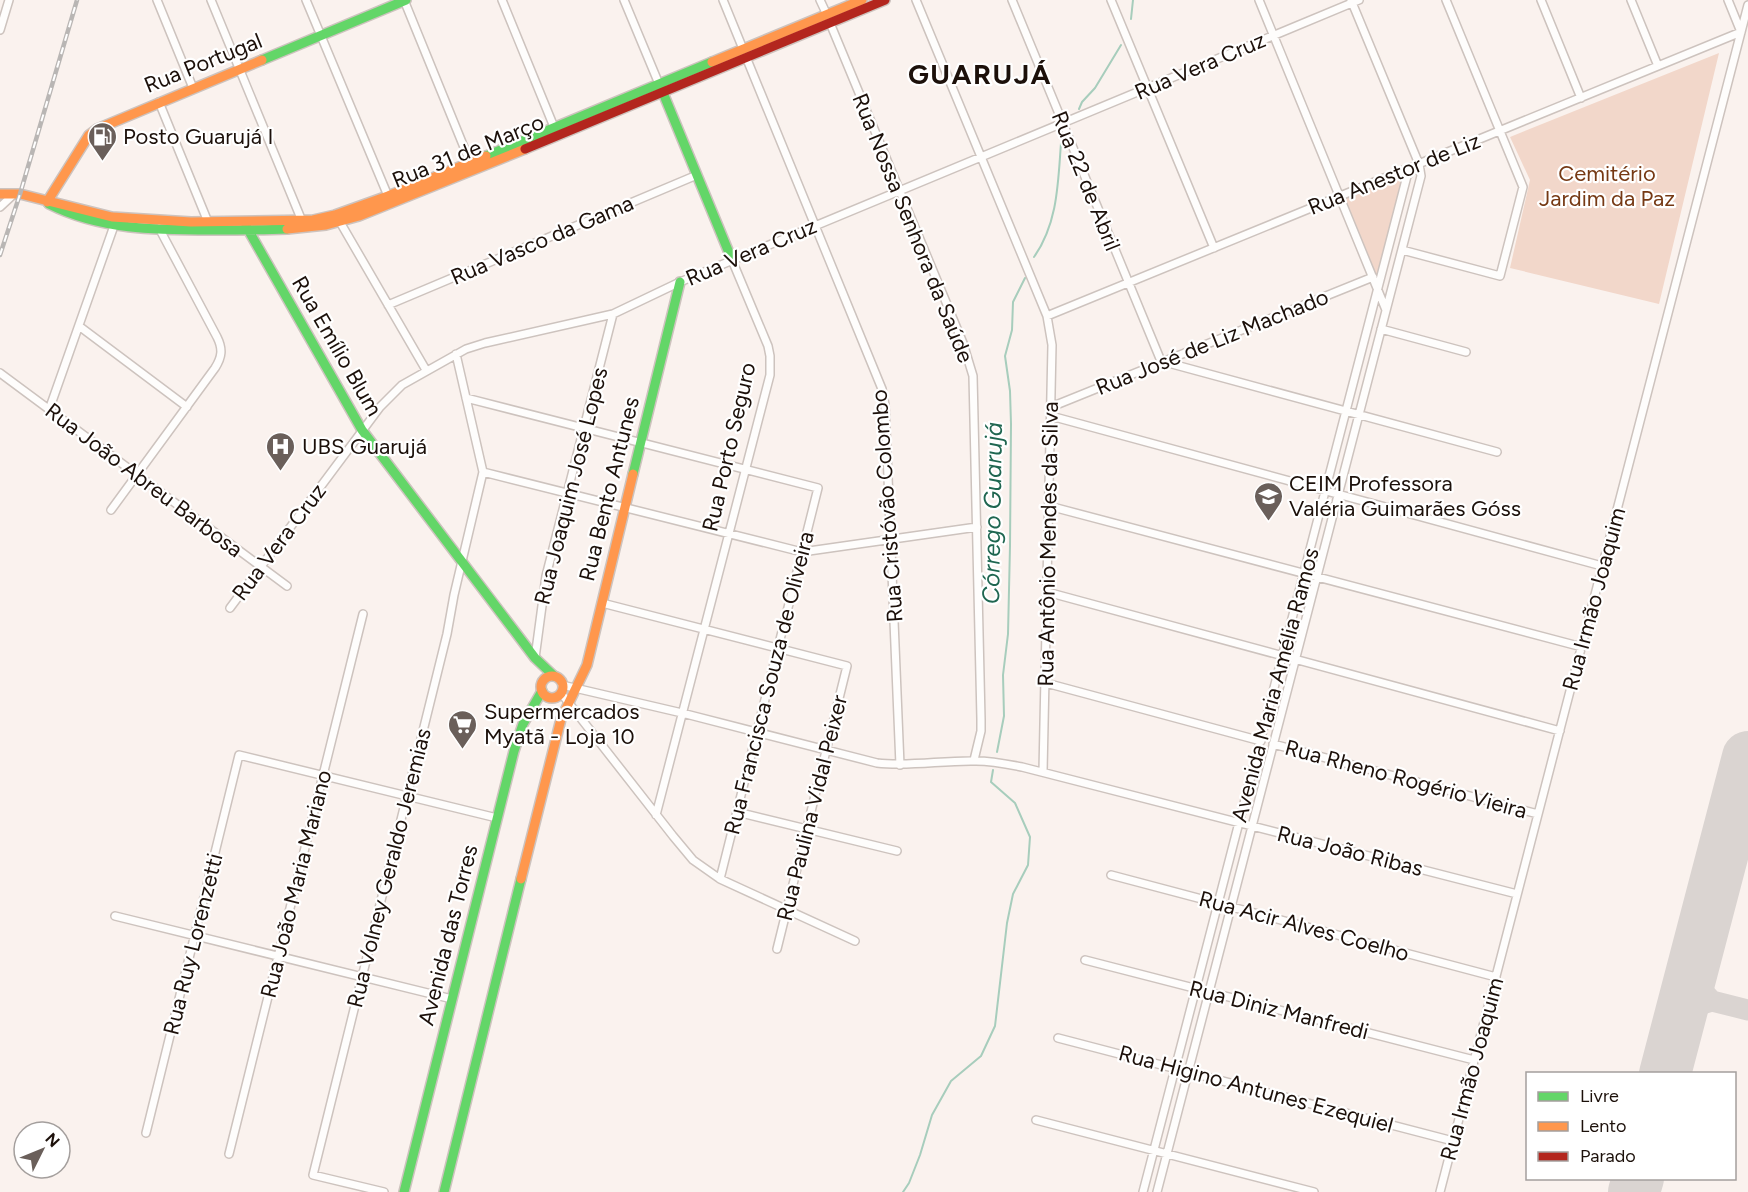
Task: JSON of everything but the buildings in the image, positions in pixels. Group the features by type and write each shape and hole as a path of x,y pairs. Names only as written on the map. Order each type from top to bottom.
{"main road":[{"name":"Rua Portugal","path":"47,202 82,144 89,135 106,124 405,0"},
{"name":"Rua 31 de Março","path":"828,19 862,0"},
{"name":"Rua 31 de Março","path":"0,194 14,194 47,202 67,213 116,222 157,225 318,227 340,222 391,204 745,53 828,19 885,0"},
{"name":"Rua 31 de Março","path":"157,225 208,222 245,226 302,221 335,215 661,88"},
{"name":"Rua Porto Seguro","path":"661,88 732,260"},
{"name":"Rua Emílio Blum","path":"245,226 362,430 535,658 554,676"},
{"name":"Rua Bento Antunes","path":"569,703 587,664 680,282"},
{"name":"Rua Emílio Blum","path":"535,658 543,681"},
{"path":"560,691 550,698 543,694 543,681 554,676 559,679 560,691 561,710 561,719"},
{"name":"Avenida das Torres","path":"404,1192 518,736 542,691"},
{"path":"444,1192 561,719 569,703"}],"street":[{"path":"0,30 9,0"},
{"path":"157,0 193,88"},
{"path":"211,0 302,221"},
{"path":"306,0 388,196"},
{"path":"405,0 470,162"},
{"path":"502,0 554,128"},
{"name":"Rua Porto Seguro","path":"624,0 661,88"},
{"name":"Rua Cristóvão Colombo","path":"724,0 882,389 885,405 900,765"},
{"name":"Rua Nossa Senhora da Saúde","path":"820,0 963,343 971,368 974,393 981,719 981,731 974,760"},
{"name":"Rua Antônio Mendes da Silva","path":"916,0 1047,316 1052,345 1043,772"},
{"name":"Rua 22 de Abril","path":"1012,0 1161,362"},
{"path":"1111,0 1214,248"},
{"path":"1259,0 1386,310"},
{"path":"1402,250 1500,276 1523,187 1446,0"},
{"path":"1540,0 1581,98"},
{"path":"1631,0 1658,66"},
{"path":"1728,0 1741,32"},
{"path":"1354,1 1419,164"},
{"name":"Rua Vera Cruz","path":"230,608 391,394 426,370 456,354 485,343 612,314 732,260 1354,1"},
{"name":"Rua Irmão Joaquim","path":"1440,1192 1748,6"},
{"name":"Rua Anestor de Liz","path":"1047,316 1741,32"},
{"path":"159,102 208,222"},
{"name":"Avenida Maria Amélia Ramos","path":"1157,1192 1421,176 1419,164"},
{"name":"Avenida Maria Amélia Ramos","path":"1143,1192 1407,176 1419,164"},
{"name":"Rua Vasco da Gama","path":"388,305 697,175"},
{"path":"0,207 14,194"},
{"path":"49,410 116,222"},
{"path":"340,222 426,370"},
{"path":"111,510 187,407 222,353 221,345 157,225"},
{"name":"Rua Porto Seguro","path":"657,815 770,375 770,356 732,260"},
{"name":"Rua José de Liz Machado","path":"1051,407 1372,277"},
{"name":"Rua Joaquim José Lopes","path":"535,658 543,588 612,314"},
{"path":"79,326 187,407"},
{"path":"1381,329 1466,352"},
{"path":"456,354 483,472 802,552 977,527"},
{"path":"1161,362 1497,452"},
{"name":"Rua João Abreu Barbosa","path":"0,373 287,586"},
{"path":"466,398 745,470"},
{"path":"1050,416 1602,566"},
{"name":"Rua Francisca Souza de Oliveira","path":"720,879 818,488 745,470"},
{"name":"Rua Volney Geraldo Jeremias","path":"384,1192 313,1174 447,634 461,561 483,472"},
{"path":"1049,506 1581,647"},
{"path":"1047,592 1560,731"},
{"path":"602,603 778,648"},
{"name":"Rua João Maria Mariano","path":"229,1154 363,614"},
{"name":"Rua Paulina Vidal Peixer","path":"777,949 847,666 778,648"},
{"name":"Rua Rheno Rogério Vieira","path":"1046,683 1261,741"},
{"name":"Rua João Ribas","path":"560,691 576,688 871,762 900,765 974,760 1004,763 1517,894"},
{"path":"560,691 693,860 720,879 855,941"},
{"name":"Rua Rheno Rogério Vieira","path":"1274,744 1538,814"},
{"name":"Rua Ruy Lorenzetti","path":"146,1133 239,755 323,776"},
{"path":"323,776 497,818"},
{"path":"737,812 897,851"},
{"name":"Rua Acir Alves Coelho","path":"1112,874 1496,977"},
{"path":"115,916 452,999"},
{"name":"Rua Diniz Manfredi","path":"1084,960 1474,1060"},
{"name":"Rua Higino Antunes Ezequiel","path":"1058,1038 1453,1141"},
{"path":"1036,1120 1314,1192"}],"green space":[{"name":"Cemitério Jardim da Paz","path":"1719,53 1659,304 1510,268 1530,180 1510,137"},
{"path":"1419,164 1407,176 1378,290 1339,196"}],"waterway":[{"name":"Córrego Guarujá","path":"1131,19 1133,0"},
{"name":"Córrego Guarujá","path":"1079,109 1082,102 1095,88 1121,45"},
{"name":"Córrego Guarujá","path":"1034,257 1042,244 1052,216 1061,143"},
{"name":"Córrego Guarujá","path":"997,752 1004,716 1003,675 1008,634 1010,546 1011,424 1010,391 1005,356 1012,330 1013,302 1025,278"},
{"name":"Córrego Guarujá","path":"903,1192 920,1155 932,1115 951,1081 981,1056 995,1026 1007,923 1013,894 1028,865 1030,837 1015,803 991,782 993,770"}],"taxiway":[{"path":"1691,973 1712,1001 1748,1010"},
{"path":"1679,1020 1696,1006 1712,1001"}],"runway":[{"path":"1666,1072 1748,757"},
{"path":"1634,1192 1637,1180"}],"railway":[{"path":"0,255 77,0"}],"traffic: fast":[{"path":"262,60 406,0"},
{"path":"486,156 712,62"},
{"path":"661,88 732,260"},
{"path":"49,204 88,219 129,227 191,230 287,229"},
{"path":"246,226 362,430 535,658 554,676"},
{"path":"633,474 680,282"},
{"path":"404,1192 514,751 523,724 542,691"},
{"path":"444,1192 521,879"}],"traffic: slow":[{"path":"712,62 862,0"},
{"path":"47,202 89,135 97,129 262,60"},
{"path":"287,229 326,225 359,216 525,149"},
{"path":"0,194 20,194 112,217 191,222 313,220 335,215 388,196 486,156"},
{"path":"521,879 561,719 587,665 633,474"},
{"path":"552,676 560,679 563,687 560,695 552,698 544,695 541,687 544,679 552,676"}],"traffic: jam":[{"path":"525,149 885,0"}],"place":[{"name":"Posto Guarujá I","path":"102,162"},
{"name":"UBS Guarujá","path":"281,472"},
{"name":"CEIM Professora Valéria Guimarães Góss","path":"1268,522"},
{"name":"Supermercados Myatã - Loja 10","path":"463,750"}],"district":[{"name":"GUARUJÁ","path":"980,74"}]}
